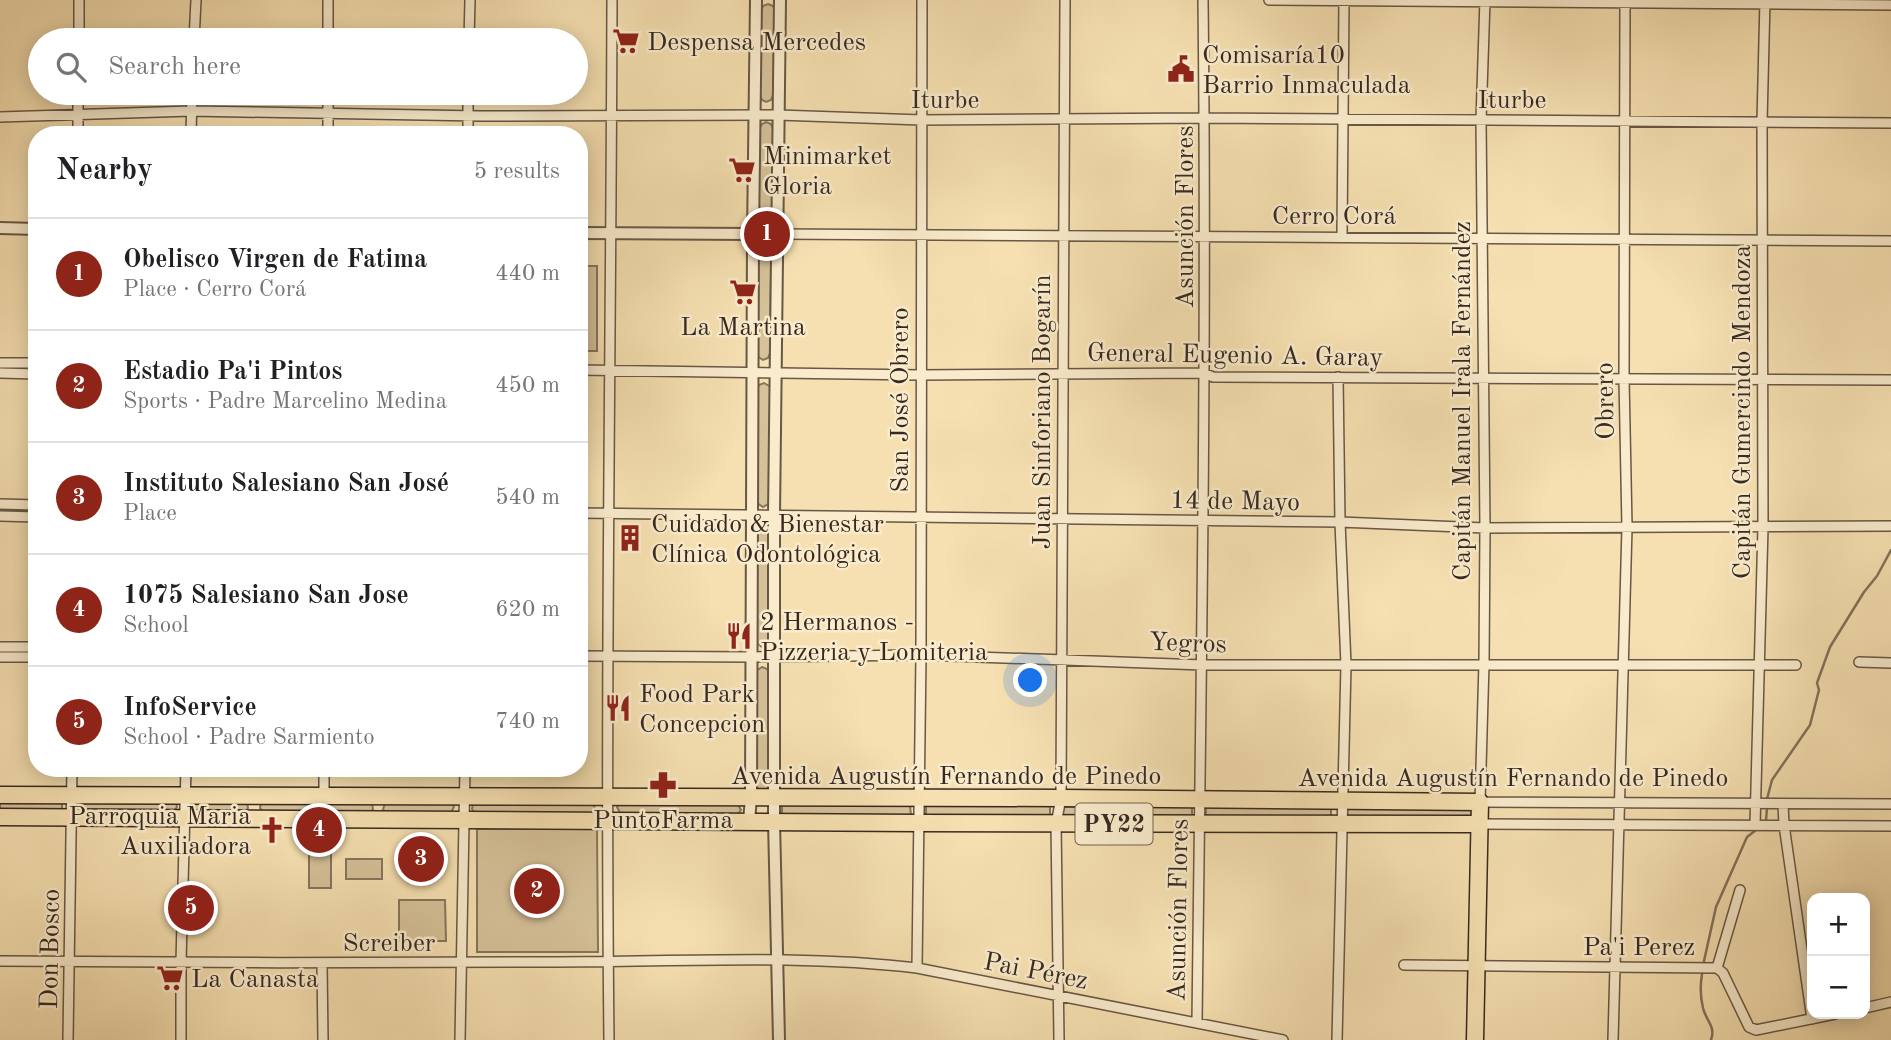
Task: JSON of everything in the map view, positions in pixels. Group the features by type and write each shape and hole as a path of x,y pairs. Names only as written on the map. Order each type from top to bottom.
{"highway":[{"name":"Avenida Augustín Fernando de Pinedo","path":"0,794 1480,802"},
{"path":"1475,1040 1480,802"},
{"name":"Avenida Augustín Fernando de Pinedo","path":"0,817 1479,824"}],"street":[{"path":"79,0 79,28"},
{"path":"195,28 196,0"},
{"path":"328,0 328,28"},
{"path":"469,28 470,0"},
{"path":"610,1040 607,797 610,656 609,233 612,0"},
{"path":"749,821 756,0"},
{"path":"779,1040 774,821 774,516 780,0"},
{"name":"San José Obrero","path":"917,968 921,655 922,0"},
{"name":"Juan Sinforiano Bogarín","path":"1059,1040 1056,824 1061,798 1065,0"},
{"name":"Asunción Flores","path":"1197,1023 1206,237 1203,0"},
{"path":"1269,0 1765,1 1891,5"},
{"path":"1342,237 1344,0"},
{"name":"Capitán Manuel Irala Fernández","path":"1480,802 1485,528 1481,120 1485,0"},
{"name":"Capitán Gumercindo Mendoza","path":"1755,825 1763,527 1762,122 1765,1"},
{"name":"Obrero","path":"1613,1040 1627,527 1624,379 1625,2"},
{"path":"78,105 78,126"},
{"path":"191,105 191,126"},
{"path":"328,105 328,126"},
{"path":"468,105 468,126"},
{"name":"Iturbe","path":"0,117 191,111 468,116 778,116 922,120 1204,118 1891,123"},
{"name":"Cerro Corá","path":"753,234 765,223 777,234"},
{"path":"0,228 28,229"},
{"name":"Cerro Corá","path":"588,233 753,234"},
{"name":"Cerro Corá","path":"753,234 758,242 765,245 773,242 777,234"},
{"name":"Cerro Corá","path":"777,234 1891,241"},
{"path":"0,363 28,363"},
{"name":"General Eugenio A. Garay","path":"588,370 920,375 1204,373 1213,377 1484,376 1891,380"},
{"path":"0,373 28,374"},
{"path":"1337,1040 1346,665 1338,377"},
{"path":"0,504 28,505"},
{"name":"14 de Mayo","path":"588,513 1204,520 1485,528 1891,526"},
{"path":"0,516 28,517"},
{"path":"0,647 28,647"},
{"name":"Yegros","path":"588,656 921,655 1203,664 1796,665"},
{"path":"0,657 28,657"},
{"path":"1859,662 1891,663"},
{"name":"Don Bosco","path":"68,1040 72,777"},
{"path":"181,1040 186,777"},
{"path":"324,777 324,796"},
{"path":"460,1040 465,777"},
{"name":"Avenida Augustín Fernando de Pinedo","path":"1480,802 1891,804"},
{"path":"1783,804 1807,984"},
{"name":"Avenida Augustín Fernando de Pinedo","path":"1479,824 1891,826"},
{"path":"1717,968 1740,890"},
{"name":"Screiber","path":"0,961 322,964 778,961"},
{"name":"Pai Pérez","path":"778,961 917,968 1283,1040"},
{"path":"322,964 323,1040"},
{"name":"Pa'i Perez","path":"1404,965 1717,968 1723,973 1749,1027 1756,1030 1807,1019"},
{"path":"1870,1006 1891,1002"}],"shaded area":[{"path":"768,4 773,6 775,11 773,95 771,100 766,102 760,95 761,10"},
{"path":"766,122 771,124 773,129 772,214 765,220 759,214 759,129"},
{"path":"764,252 769,254 771,259 770,353 768,358 763,360 757,356 758,257"},
{"path":"588,266 597,266 597,351 588,351"},
{"path":"764,383 771,387 770,503 763,507 757,503 757,390 759,385"},
{"path":"762,522 767,524 769,529 769,640 767,645 762,647 756,642 756,527"},
{"path":"762,667 769,673 769,787 765,790 756,787 756,671"},
{"path":"0,799 62,802 62,810 0,811"},
{"path":"82,801 176,802 177,807 173,812 84,812"},
{"path":"192,802 247,802 248,808 245,812 195,812 191,807"},
{"path":"451,802 454,807 450,814 387,814 383,809 385,804"},
{"path":"621,802 737,803 741,810 737,815 621,815 617,807"},
{"path":"261,803 372,803 373,809 370,813 264,813 260,808"},
{"path":"473,804 594,805 595,810 592,815 475,814"},
{"path":"782,805 910,805 911,816 782,816"},
{"path":"926,806 1050,806 1050,818 926,818"},
{"path":"1192,806 1192,819 1063,820 1063,807"},
{"path":"1206,807 1331,807 1331,820 1206,820"},
{"path":"1472,807 1471,823 1344,822 1343,808"},
{"path":"477,829 597,829 598,952 477,952"},
{"path":"309,852 331,852 331,888 309,888"},
{"path":"346,859 382,859 382,879 346,879"},
{"path":"399,900 445,900 446,941 399,941"}],"waterway":[{"path":"1767,799 1772,780 1810,725 1819,690 1817,683 1830,647 1891,550"},
{"path":"1766,821 1767,808"},
{"path":"1704,961 1716,907 1747,837 1756,830"},
{"path":"1702,974 1701,999 1711,1027 1711,1040"}],"place":[{"name":"Despensa Mercedes","path":"626,41"},
{"name":"Comisaría10 Barrio Inmaculada","path":"1181,69"},
{"name":"Minimarket Gloria","path":"742,170"},
{"name":"Obelisco Virgen de Fatima","path":"767,234"},
{"name":"La Martina","path":"743,292"},
{"name":"Cuidado & Bienestar Clínica Odontológica","path":"630,538"},
{"name":"2 Hermanos - Pizzeria y Lomiteria","path":"739,636"},
{"name":"Food Park Concepcion","path":"618,708"},
{"name":"PuntoFarma","path":"663,785"},
{"name":"Parroquia Maria Auxiliadora","path":"272,830"},
{"name":"1075 Salesiano San Jose","path":"319,830"},
{"name":"Instituto Salesiano San José","path":"421,859"},
{"name":"Estadio Pa'i Pintos","path":"537,891"},
{"name":"InfoService","path":"191,908"},
{"name":"La Canasta","path":"170,978"}]}
